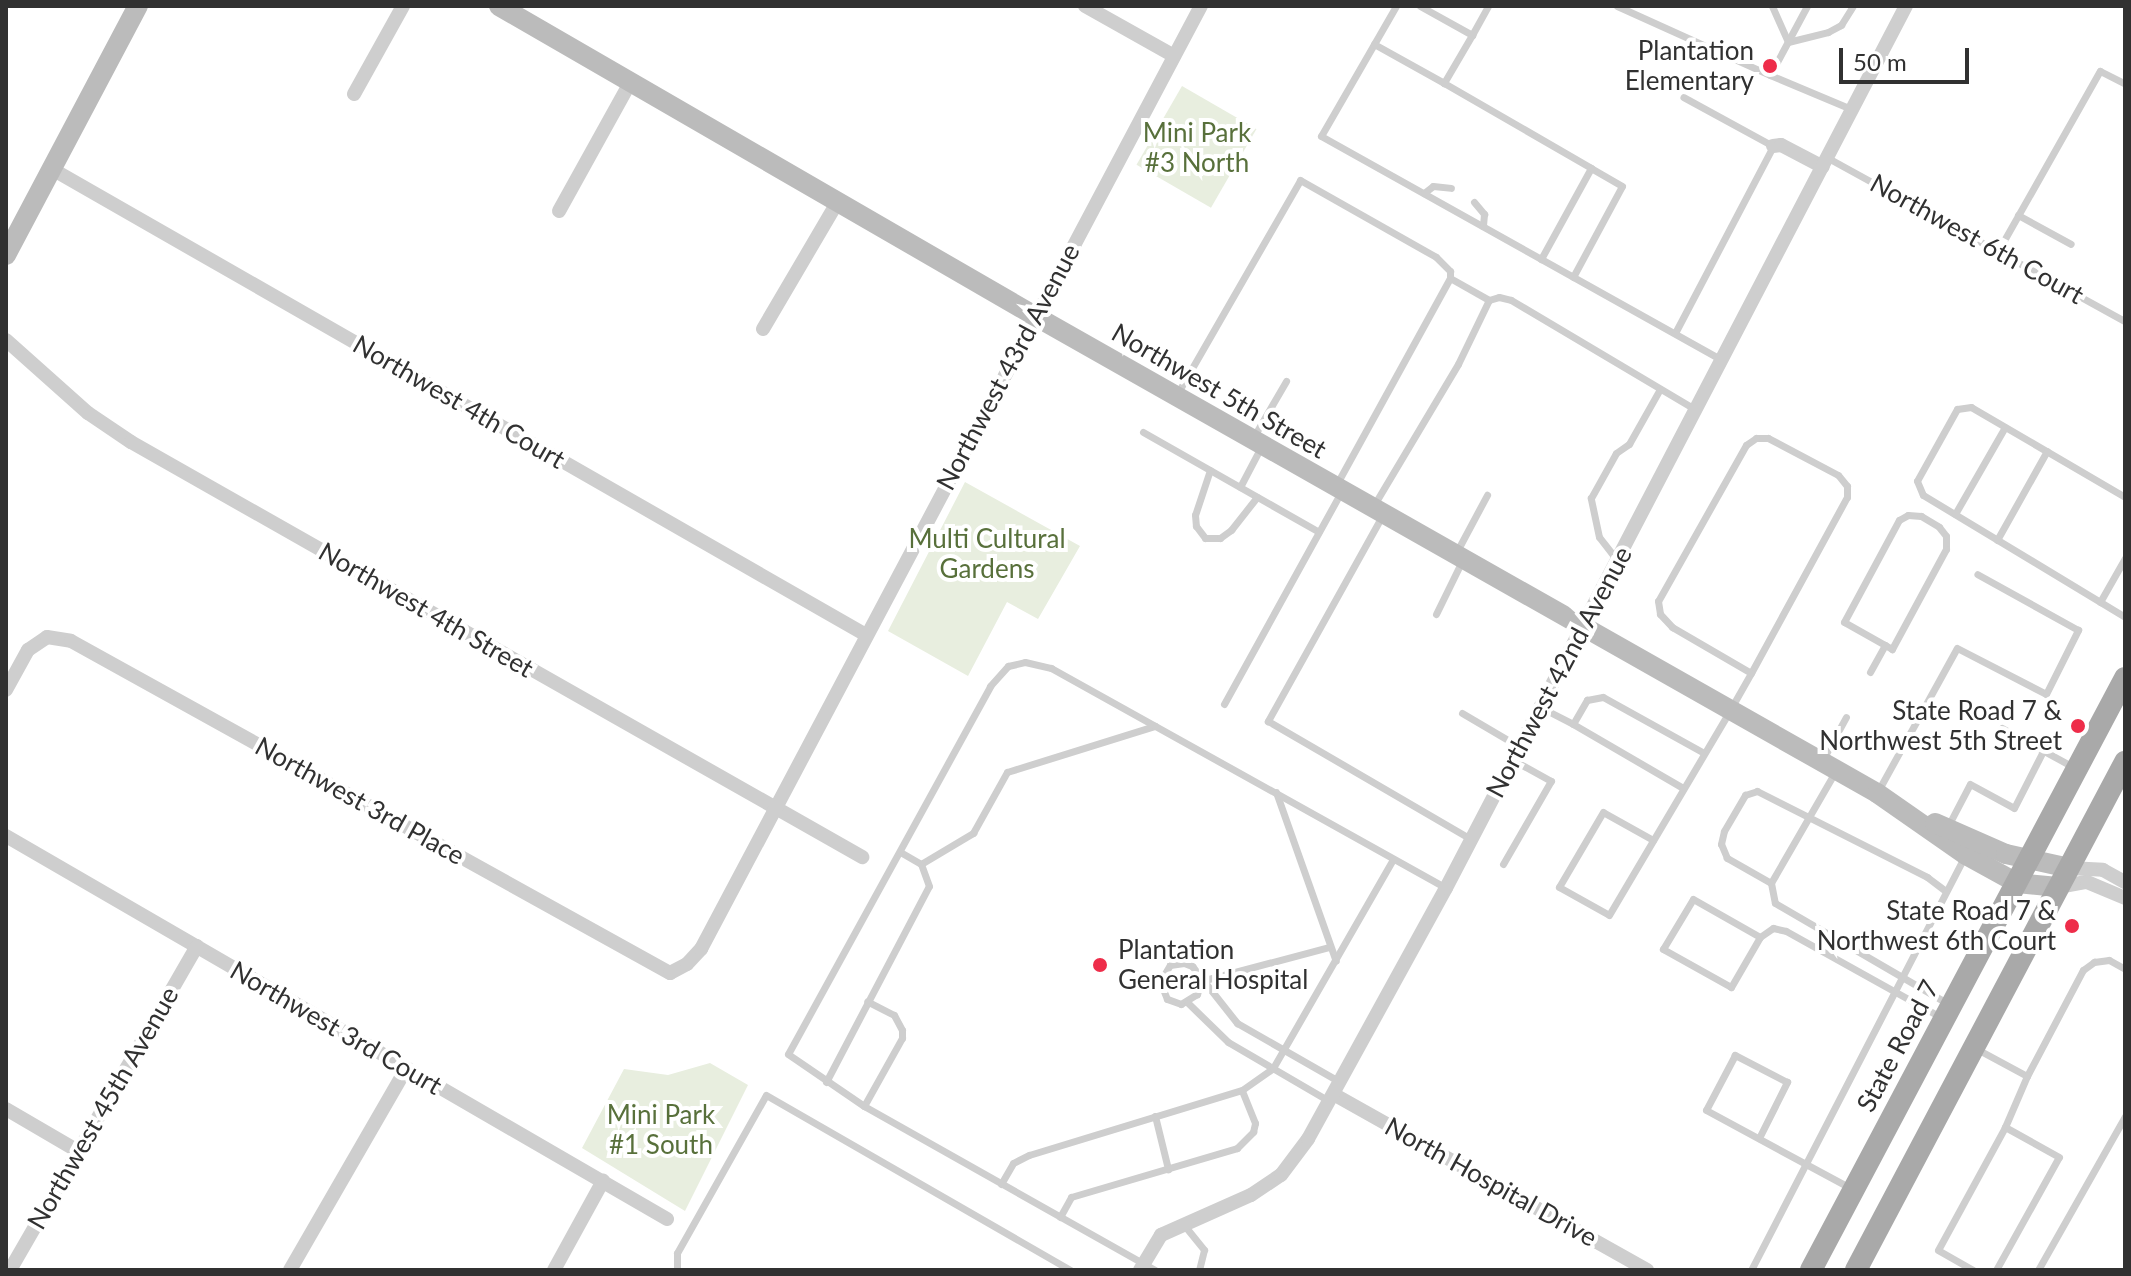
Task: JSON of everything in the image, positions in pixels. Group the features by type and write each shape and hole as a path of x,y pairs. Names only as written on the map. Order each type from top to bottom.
{"main road":[{"name":"State Road 7","path":"1811,1270 2125,678"},
{"path":"1856,1270 2125,762"}],"street":[{"path":"6,255 138,6"},
{"path":"354,94 403,6"},
{"name":"Northwest 5th Street","path":"499,6 1035,316 1877,793 1966,855 2017,883 2064,877"},
{"path":"1085,6 1174,56"},
{"name":"Northwest 43rd Avenue","path":"670,973 687,964 701,949 1201,6"},
{"name":"Northwest 42nd Avenue","path":"1146,1268 1161,1235 1251,1195 1281,1175 1336,1093 1906,6"},
{"path":"559,211 631,81"},
{"path":"1773,146 1781,145 1826,163"},
{"name":"Northwest 4th Court","path":"52,169 866,635"},
{"path":"763,329 838,201"},
{"name":"Northwest 4th Street","path":"6,340 88,413 131,442 862,857"},
{"name":"Northwest 3rd Place","path":"6,690 28,650 47,637 71,641 670,973"},
{"name":"Northwest 5th Street","path":"1915,818 1948,826 1999,852 2064,877"},
{"name":"Northwest 3rd Court","path":"6,836 667,1219"},
{"path":"2064,877 2103,870 2125,882"},
{"path":"2064,877 2087,882 2125,898"},
{"name":"Northwest 45th Avenue","path":"10,1270 197,946"},
{"path":"290,1270 406,1069"},
{"name":"North Hospital Drive","path":"1336,1093 1647,1270"},
{"path":"6,1109 78,1151"},
{"path":"554,1270 603,1181"}],"lane":[{"path":"1396,6 1321,136 1722,360"},
{"path":"1420,6 1472,35"},
{"path":"1444,83 1488,6"},
{"path":"1617,6 1853,110"},
{"path":"1772,6 1788,42"},
{"path":"1770,75 1807,6"},
{"path":"1788,42 1828,32 1841,25 1853,6"},
{"path":"1374,44 1622,186 1573,277"},
{"path":"1998,251 2100,71 2125,84"},
{"path":"1675,333 1773,146 1683,97"},
{"name":"Northwest 6th Court","path":"1826,163 2124,319"},
{"path":"1541,259 1591,168"},
{"path":"1176,396 1300,180 1436,257 1450,271 1450,278 1338,488 1319,532 1224,704"},
{"path":"1424,193 1433,186 1451,188"},
{"path":"1474,202 1484,214 1483,226"},
{"path":"2018,215 2071,244"},
{"path":"1450,278 1489,300 1499,297 1511,300 1696,410"},
{"path":"1471,839 1268,721 1489,300"},
{"path":"1240,487 1286,381"},
{"path":"1617,560 1599,537 1591,498 1616,453 1629,444 1660,389"},
{"path":"2125,497 1971,407 1957,409 1917,481 1923,495 2125,617"},
{"path":"1955,514 2005,427"},
{"path":"1143,432 1319,532"},
{"path":"1653,840 1603,812 1559,887 1609,915 1730,710 1751,673 1847,497 1847,486 1838,475 1768,438 1756,438 1746,445 1658,601 1660,614 1672,627 1751,673"},
{"path":"1997,540 2047,451"},
{"path":"1210,470 1195,515 1196,526 1205,538 1220,538 1231,530 1257,497"},
{"path":"1436,614 1487,495"},
{"path":"1908,515 1921,516 1939,527 1946,536 1946,549 1892,649 1885,645 1844,622 1899,520 1908,515"},
{"path":"2100,602 2125,558"},
{"path":"1877,793 1957,648 2046,694 2078,630 1977,574"},
{"path":"1870,672 1885,645"},
{"path":"1146,1268 864,1106 788,1054 990,686 1008,666 1025,662 1051,668 1446,888"},
{"path":"1573,724 1587,700 1603,697 1704,753"},
{"path":"1540,707 1683,788"},
{"path":"1462,713 1551,781 1503,864"},
{"path":"1846,717 1809,815 1771,883 1775,903 1904,978 1948,1012"},
{"path":"921,864 973,833 1007,772 1155,726"},
{"path":"2002,728 2077,769"},
{"path":"1948,826 1970,784 2014,808 2043,751"},
{"path":"1771,883 1727,858 1721,844 1724,831 1745,795 1757,791 1809,815 1944,890"},
{"path":"1276,792 1336,961"},
{"path":"826,1082 929,886 921,864 900,852"},
{"path":"1751,1270 1942,906 1944,890 1966,855"},
{"path":"1001,1184 1013,1163 1029,1155 1242,1090 1273,1068 1393,859"},
{"path":"1760,937 1693,899 1663,949 1731,987 1760,937 1773,928 1786,931 1897,993 1948,1012"},
{"path":"1201,981 1329,947"},
{"path":"1973,1270 1938,1250 2005,1127 2027,1076 2083,970 2094,962 2109,960 2125,969"},
{"path":"1184,963 1197,971 1201,981 1237,1023 1285,1051 1336,1093 1273,1068 1228,1042 1188,1003 1167,999 1161,989 1161,976 1170,965 1184,963"},
{"path":"1188,1003 1197,994 1201,981"},
{"path":"864,1106 902,1038 902,1030 894,1015 867,1001"},
{"path":"1973,1047 2027,1076"},
{"path":"1759,1138 1787,1082 1735,1055 1706,1110 1853,1190"},
{"path":"1060,1217 1071,1197 1237,1148 1247,1141 1255,1123 1242,1090"},
{"path":"677,1270 677,1253 766,1095 1070,1270"},
{"path":"1155,1116 1168,1169"},
{"path":"2038,1270 2125,1116"},
{"path":"1996,1270 2059,1157 2005,1127"},
{"path":"1184,1225 1204,1250 1204,1262 1199,1270"}],"green space":[{"name":"Mini Park #3 North","path":"1182,86 1256,129 1211,208 1136,165"},
{"name":"Multi Cultural Gardens","path":"965,482 1080,546 1038,619 1007,602 968,676 888,631"},
{"name":"Mini Park #1 South","path":"710,1063 748,1085 685,1211 582,1148 624,1069 668,1075"}],"place":[{"name":"Plantation Elementary","path":"1770,66"},
{"name":"State Road 7 & Northwest 5th Street","path":"2078,726"},
{"name":"State Road 7 & Northwest 6th Court","path":"2072,926"},
{"name":"Plantation General Hospital","path":"1100,965"}]}
